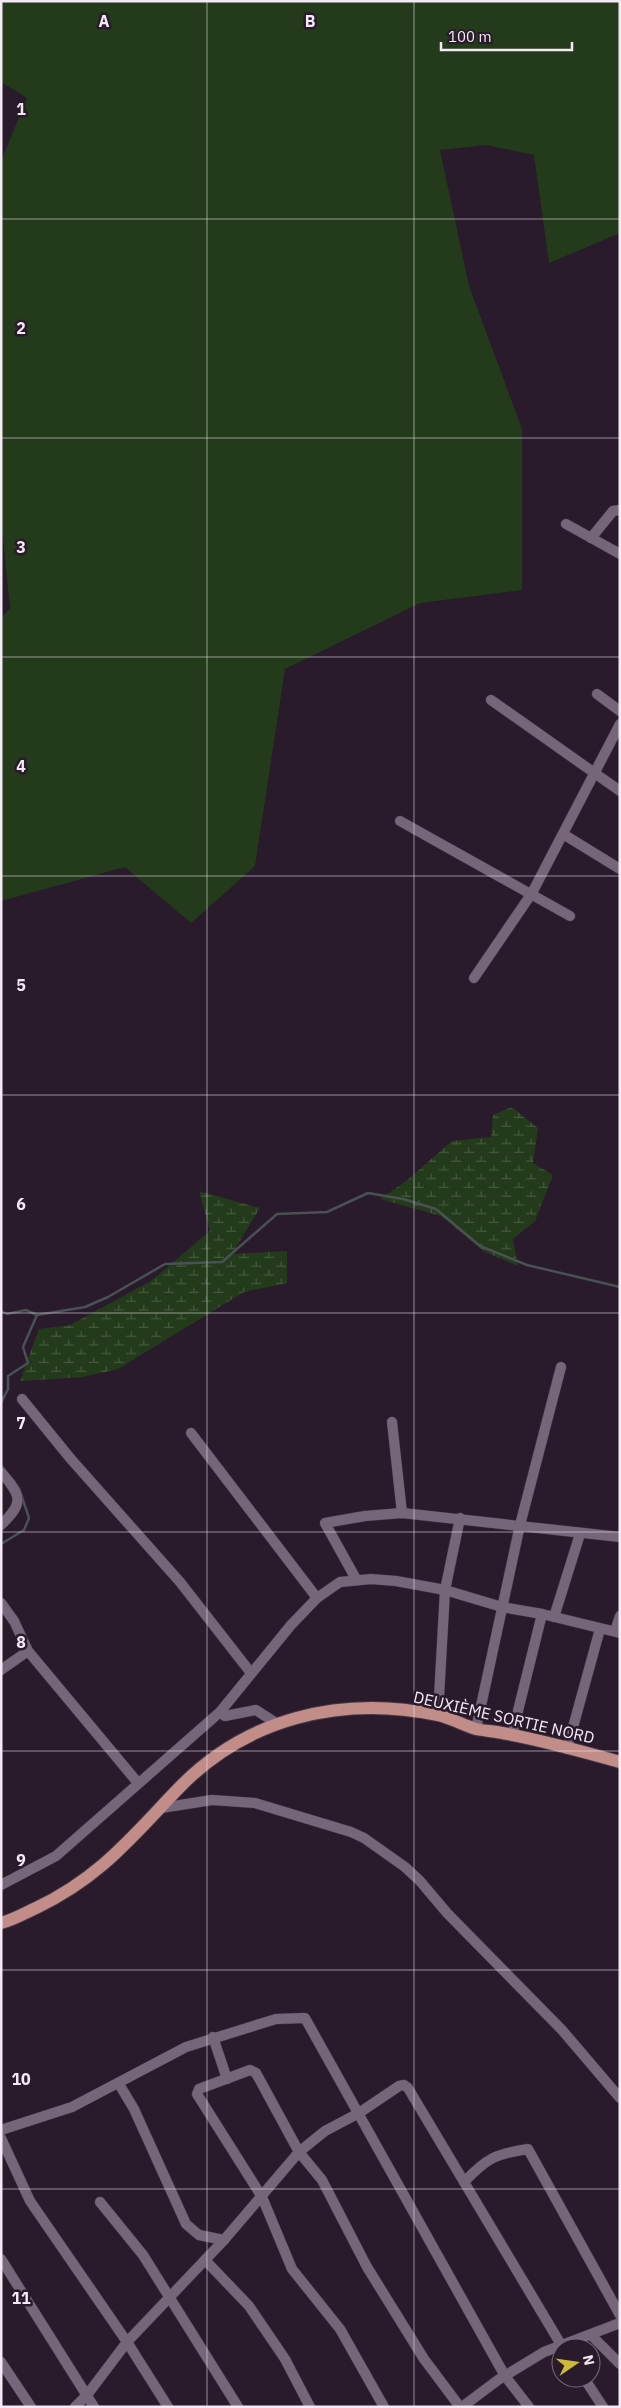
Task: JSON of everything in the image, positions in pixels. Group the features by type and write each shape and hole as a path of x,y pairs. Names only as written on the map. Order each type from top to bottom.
{"main road":[{"name":"DEUXIÈME SORTIE NORD","path":"1,1923 76,1887 118,1853 183,1784 214,1755 232,1744 276,1724 328,1711 353,1709 398,1710 438,1715 476,1729 512,1735 620,1762"}],"street":[{"path":"591,538 602,521 613,511 620,510"},
{"path":"566,524 620,554"},
{"path":"597,694 620,711"},
{"path":"491,700 620,791"},
{"path":"474,978 532,894 620,724"},
{"path":"400,821 570,916"},
{"path":"563,834 620,869"},
{"path":"476,1729 520,1525 561,1367"},
{"path":"22,1399 70,1458 180,1582 251,1673"},
{"path":"392,1422 402,1513"},
{"path":"191,1434 317,1598"},
{"path":"1,1472 14,1486 18,1500 16,1511 1,1525"},
{"path":"356,1579 325,1523 365,1516 402,1513 620,1537"},
{"path":"438,1715 445,1590 460,1518"},
{"path":"554,1617 580,1534"},
{"path":"1,1885 56,1856 220,1712 279,1637 317,1598 340,1582 356,1579 389,1580 445,1590 502,1607 542,1614 618,1632 620,1616"},
{"path":"1,1603 14,1621 28,1651 138,1783"},
{"path":"512,1735 542,1614"},
{"path":"567,1749 600,1629"},
{"path":"1,1670 28,1651"},
{"path":"220,1712 225,1716 256,1710 276,1724"},
{"path":"161,1808 212,1800 255,1803 358,1834 405,1867 420,1881 447,1913 562,2030 620,2098"},
{"path":"1,2130 54,2114 119,2084 178,2050 213,2037 257,2026 276,2019 305,2018 505,2376 529,2407"},
{"path":"213,2037 227,2079"},
{"path":"384,2407 340,2329 292,2269 262,2197 197,2094 199,2089 250,2070 256,2073 299,2152 322,2180 357,2249 410,2338 461,2407 505,2376 551,2352"},
{"path":"119,2084 134,2109 186,2224 200,2235 224,2240"},
{"path":"75,2407 87,2396 127,2342 224,2240 299,2152 325,2131 359,2114 399,2086 404,2085 408,2088 557,2338"},
{"path":"1,2138 30,2201 127,2342 168,2407"},
{"path":"464,2182 485,2161 504,2153 528,2149 620,2314"},
{"path":"100,2202 143,2255 238,2407"},
{"path":"1,2259 94,2407"},
{"path":"205,2260 249,2306 285,2359 310,2407"},
{"path":"581,2338 620,2323"},
{"path":"591,2334 620,2364"},
{"path":"1,2362 31,2407"},
{"path":"591,2388 603,2407"}],"green space":[{"path":"1,1 620,1 620,233 549,263 534,155 486,145 440,150 469,286 522,429 522,590 420,603 285,669 255,866 191,923 125,867 1,901 1,618 10,608 1,518 1,161 27,98 1,82"},
{"path":"512,1107 538,1128 533,1163 553,1175 535,1221 513,1239 518,1266 485,1252 441,1216 380,1199 406,1181 452,1141 491,1137 493,1115"},
{"path":"199,1191 260,1208 232,1254 287,1251 287,1283 244,1292 118,1369 83,1377 20,1381 39,1329 70,1325 151,1281 210,1231"}],"waterway":[{"path":"1,1311 7,1314 26,1310 37,1315 85,1307 108,1297 165,1264 222,1262 277,1214 327,1212 368,1193 403,1199 436,1209 480,1246 527,1265 620,1287"},
{"path":"1,1403 8,1389 8,1376 28,1363 23,1347 37,1315"},
{"path":"1,1465 5,1470"},
{"path":"1,1544 24,1530 29,1518 19,1488"}]}
